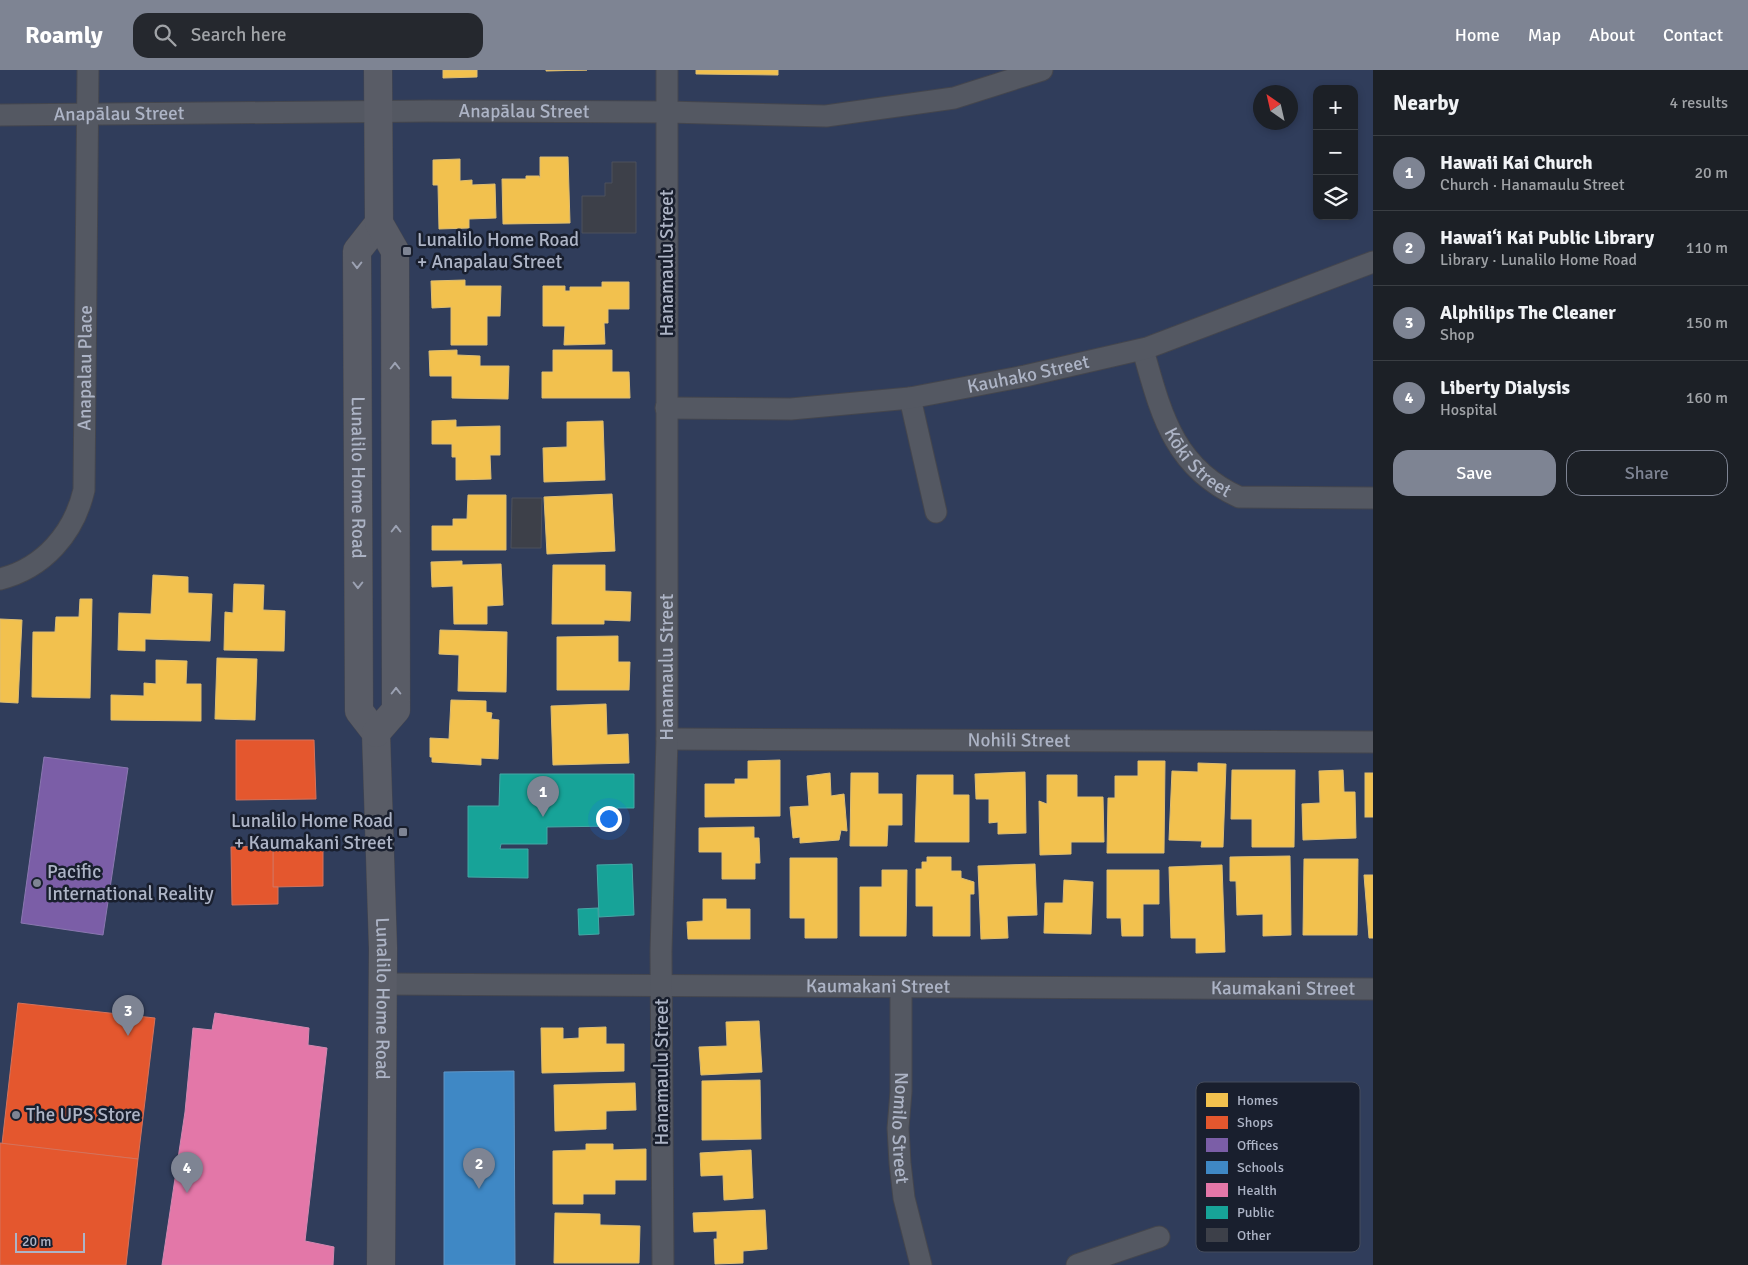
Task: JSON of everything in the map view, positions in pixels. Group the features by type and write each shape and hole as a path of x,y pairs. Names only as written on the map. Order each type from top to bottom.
{"main road":[{"name":"Lunalilo Home Road","path":"376,733 396,710 395,251 379,223 378,70"},
{"name":"Lunalilo Home Road","path":"379,223 357,251 359,711 376,733 383,984 382,1265"}],"street":[{"name":"Anapalau Place","path":"0,579 30,567 53,549 75,517 84,490 88,70"},
{"name":"Hanamaulu Street","path":"663,1265 661,985 667,739 667,70"},
{"name":"Anapālau Street","path":"0,115 88,116 379,111 668,112 826,116 954,98 1042,70"},
{"name":"Kauhako Street","path":"666,408 791,409 910,398 1025,376 1143,350 1373,262"},
{"name":"Kōkī Street","path":"1143,350 1163,416 1175,442 1188,460 1220,487 1239,497 1373,498"},
{"path":"910,398 936,512"},
{"name":"Nohili Street","path":"667,739 1373,742"},
{"name":"Kaumakani Street","path":"383,984 1373,989"},
{"name":"Nomilo Street","path":"901,988 901,1092 898,1128 900,1163 904,1198 921,1265"},
{"path":"1077,1265 1159,1237"}],"water":[{"path":"0,70 1373,70 1373,1265 0,1265"}],"building: Homes":[{"path":"443,70 477,70 477,77 443,78"},
{"path":"546,70 587,70 546,71"},
{"path":"696,70 778,70 778,75 696,74"},
{"path":"540,157 568,157 570,223 503,224 502,179 526,179 526,176 539,176 540,178"},
{"path":"460,159 460,181 472,180 472,185 495,184 496,218 469,219 469,228 439,229 438,185 433,185 433,160"},
{"path":"465,280 465,286 501,286 500,316 487,316 487,345 451,345 451,307 432,308 431,281"},
{"path":"602,282 629,282 629,309 608,309 608,323 604,323 605,344 564,345 565,326 543,326 543,286 565,286 565,291 570,291 570,287 602,287"},
{"path":"457,350 457,355 480,356 480,366 509,366 508,399 452,398 452,376 430,376 429,351"},
{"path":"553,350 612,350 612,372 629,372 630,398 542,398 542,372 553,372"},
{"path":"456,420 456,427 500,426 500,455 490,455 491,479 456,480 456,457 452,457 452,444 432,444 432,421"},
{"path":"603,421 605,480 544,482 543,448 567,447 567,422"},
{"path":"612,494 615,551 547,554 544,497"},
{"path":"468,495 506,495 506,550 432,550 432,526 453,526 453,519 467,519"},
{"path":"462,561 462,565 501,564 503,605 487,606 487,624 454,624 453,586 432,587 431,562"},
{"path":"553,565 605,565 605,591 631,592 630,621 604,620 604,624 552,624"},
{"path":"153,575 188,577 188,593 212,594 210,641 145,639 145,651 118,650 119,613 151,614"},
{"path":"234,584 264,585 263,610 285,611 284,651 224,650 225,612 233,613"},
{"path":"80,599 92,599 90,698 32,697 33,632 55,632 56,617 79,617"},
{"path":"0,619 22,620 18,703 0,702"},
{"path":"440,630 507,632 506,692 458,691 459,655 439,654"},
{"path":"618,636 618,662 630,662 629,690 557,690 557,637"},
{"path":"217,658 257,659 255,720 215,719"},
{"path":"156,660 187,661 186,684 201,684 201,721 111,720 111,695 144,696 144,683 156,684"},
{"path":"451,700 486,701 486,712 492,713 491,719 499,720 498,759 481,758 481,765 432,762 432,757 430,757 430,738 449,739"},
{"path":"606,704 607,735 628,734 629,763 553,765 551,706"},
{"path":"780,760 780,816 705,817 705,784 735,784 735,779 748,779 748,761"},
{"path":"1138,761 1165,761 1164,853 1107,853 1108,798 1115,798 1115,776 1138,776"},
{"path":"1198,763 1226,764 1223,847 1201,847 1202,841 1169,840 1172,771 1198,772"},
{"path":"1232,770 1295,770 1294,847 1252,847 1252,819 1231,819"},
{"path":"1343,770 1344,792 1355,792 1356,838 1303,840 1302,804 1320,803 1319,771"},
{"path":"1025,772 1026,833 998,834 998,822 989,823 989,799 976,799 975,774"},
{"path":"830,773 831,796 844,794 847,831 841,830 839,840 800,843 800,837 793,838 790,807 809,806 807,776"},
{"path":"851,773 878,773 878,794 902,794 902,825 888,825 887,846 850,846"},
{"path":"1365,773 1373,773 1373,817 1365,817"},
{"path":"917,775 953,775 953,795 969,795 969,842 915,842"},
{"path":"1047,775 1077,775 1077,797 1103,797 1104,842 1071,842 1071,854 1040,855 1039,801 1047,804"},
{"path":"754,827 754,838 759,838 760,863 755,863 755,879 722,879 722,852 699,852 699,828"},
{"path":"1290,856 1291,935 1263,936 1263,914 1237,915 1236,881 1230,881 1230,857"},
{"path":"927,857 951,857 951,871 961,871 961,878 974,882 974,894 970,894 970,936 933,936 933,906 916,906 916,869 922,869 922,862 927,862"},
{"path":"790,858 837,858 837,938 805,938 805,918 790,918"},
{"path":"1304,859 1358,859 1357,935 1303,935"},
{"path":"1035,864 1037,915 1007,916 1008,938 981,939 978,866"},
{"path":"1222,865 1225,952 1196,953 1196,938 1171,938 1169,867"},
{"path":"882,870 907,870 906,936 860,936 860,887 882,887"},
{"path":"1107,870 1159,870 1159,904 1143,904 1143,936 1122,936 1121,918 1107,918"},
{"path":"1364,875 1373,875 1373,938 1369,938"},
{"path":"1064,880 1093,882 1091,934 1044,933 1045,903 1063,903"},
{"path":"703,899 726,899 726,909 750,909 750,939 688,939 687,922 703,921"},
{"path":"759,1021 762,1072 701,1075 699,1047 727,1046 726,1022"},
{"path":"606,1027 606,1044 624,1044 624,1071 542,1073 541,1028 563,1028 563,1039 579,1038 579,1028"},
{"path":"760,1080 761,1139 702,1140 702,1081"},
{"path":"635,1083 636,1110 606,1111 606,1129 555,1131 554,1085"},
{"path":"586,1144 613,1144 613,1150 646,1149 646,1180 615,1180 615,1194 583,1194 583,1204 553,1204 553,1151 586,1150"},
{"path":"751,1150 753,1198 724,1200 723,1175 701,1176 700,1153"},
{"path":"765,1210 767,1249 743,1251 743,1263 715,1264 714,1239 717,1239 717,1231 694,1232 693,1213"},
{"path":"555,1213 600,1214 600,1225 640,1226 639,1263 554,1263"}],"building: Shops":[{"path":"236,740 314,740 316,799 236,800"},
{"path":"323,841 323,886 273,887 273,842"},
{"path":"273,846 273,887 278,887 278,904 232,905 231,847"},
{"path":"18,1003 155,1018 138,1159 2,1144"},
{"path":"0,1143 138,1159 126,1265 0,1265"}],"building: Offices":[{"path":"44,757 128,768 103,935 21,923"}],"building: Schools":[{"path":"514,1071 515,1265 444,1265 444,1072"}],"building: Health":[{"path":"215,1013 309,1028 308,1045 327,1048 305,1241 334,1247 333,1265 162,1265 185,1112 193,1028 212,1030"}],"building: Public":[{"path":"500,774 634,774 634,808 617,808 617,826 547,827 547,844 501,844 500,849 528,849 528,878 468,877 468,806 499,806"},
{"path":"632,864 634,915 599,917 597,865"},
{"path":"598,908 599,934 579,935 578,909"}],"building: Other":[{"path":"612,162 636,162 636,233 582,233 582,196 605,196 605,183 612,183"},
{"path":"512,498 542,498 541,548 511,548"}],"place":[{"name":"Lunalilo Home Road + Anapalau Street","path":"407,251"},
{"name":"Hawaii Kai Church","path":"543,817"},
{"name":"Lunalilo Home Road + Kaumakani Street","path":"403,832"},
{"name":"Pacific International Reality","path":"37,883"},
{"name":"Alphilips The Cleaner","path":"128,1036"},
{"name":"The UPS Store","path":"16,1115"},
{"name":"Hawaiʻi Kai Public Library","path":"479,1189"},
{"name":"Liberty Dialysis","path":"187,1193"}]}
